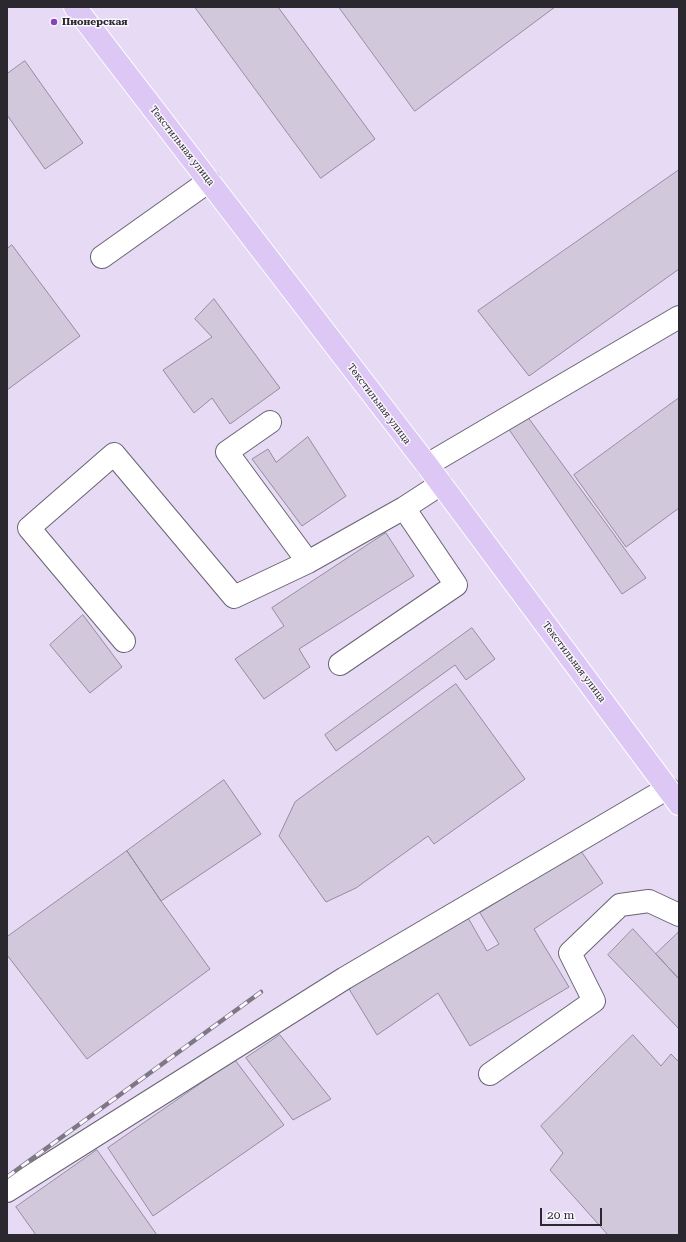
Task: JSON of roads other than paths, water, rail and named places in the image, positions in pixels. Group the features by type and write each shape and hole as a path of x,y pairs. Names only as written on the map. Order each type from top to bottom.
{"main road":[{"name":"Текстильная улица","path":"75,7 427,465 673,796"}],"lane":[{"path":"102,257 209,181"},
{"path":"427,465 679,317"},
{"path":"270,422 227,452 308,562"},
{"path":"124,641 29,528 114,454 234,597 308,562 404,508 441,484"},
{"path":"340,664 456,585 404,508"},
{"path":"7,1191 345,978 673,796"},
{"path":"490,1074 594,1001 570,953 620,905 649,901 679,915"}],"railway":[{"path":"7,1177 261,992"}],"place":[{"name":"Пионерская","path":"54,22"}]}
